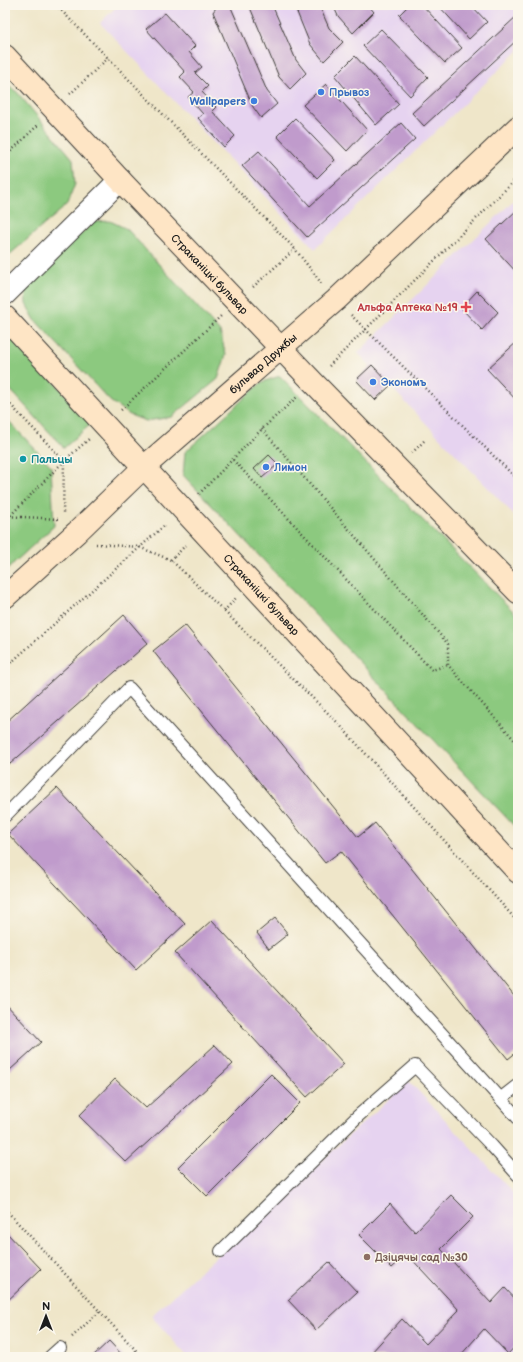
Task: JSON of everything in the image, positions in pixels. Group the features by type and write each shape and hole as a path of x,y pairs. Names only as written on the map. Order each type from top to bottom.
{"street":[{"name":"Страканіцкі бульвар","path":"5,56 120,180 280,348 517,591"},
{"name":"бульвар Дружбы","path":"5,597 77,532 144,467 336,300 518,126"},
{"path":"5,294 120,180"},
{"name":"Страканіцкі бульвар","path":"5,317 518,872"}],"lane":[{"path":"5,816 129,688 518,1118"},
{"path":"221,1250 358,1116 415,1066 492,1146 518,1176"},
{"path":"500,1099 518,1085"},
{"path":"50,1357 60,1348"}],"path":[{"path":"56,5 295,249 324,288 518,480"},
{"path":"5,668 140,546 183,510 262,429 313,382 518,177"},
{"path":"5,521 64,461 295,249"},
{"path":"5,399 64,461 63,519 5,516"},
{"path":"262,429 448,644 448,665 518,744"},
{"path":"233,460 432,670 448,665"},
{"path":"77,532 88,544 140,546 171,560 337,722 518,922"},
{"path":"171,560 190,541"},
{"path":"224,611 239,596"},
{"path":"5,1209 142,1357"},
{"path":"60,1348 100,1311"}],"shaded area":[{"name":"Прывоз","path":"118,5 518,5 518,51 315,249 100,23"},
{"path":"518,196 518,519 358,353"},
{"name":"Дзіцячы сад №30","path":"409,1081 518,1198 518,1357 188,1357 151,1316"}],"green space":[{"path":"5,84 17,92 73,159 75,184 67,205 5,257"},
{"path":"110,221 127,229 220,332 226,355 218,379 172,417 146,421 130,415 110,401 35,320 26,304 25,284 94,222"},
{"path":"5,335 9,335 93,422 64,448 5,384"},
{"path":"280,376 518,616 518,830 183,475 185,452 262,382"},
{"path":"5,417 51,466 54,526 5,571"}],"building":[{"path":"218,5 230,5 267,91 277,104 261,118 253,107 213,12"},
{"path":"249,5 272,5 296,60 306,73 290,89 279,77"},
{"path":"294,5 319,5 329,28 343,42 324,61 310,44"},
{"path":"333,5 368,5 374,12 353,33 338,16"},
{"path":"409,5 422,5 462,48 445,63 399,15"},
{"path":"438,5 471,5 487,22 469,39"},
{"path":"165,13 195,46 189,52 202,67 195,73 208,86 202,92 216,107 212,111 235,136 224,147 198,118 203,114 188,97 194,92 180,77 185,72 146,29"},
{"path":"518,15 518,39 424,126 412,113"},
{"path":"381,29 428,77 410,96 363,46"},
{"path":"355,56 399,104 376,125 335,76"},
{"path":"326,84 367,130 347,151 303,105"},
{"path":"295,118 335,160 317,178 277,136"},
{"path":"401,123 415,139 307,237 242,166 259,151 310,206"},
{"path":"518,209 518,274 486,239"},
{"path":"477,291 498,312 482,330 461,308"},
{"path":"518,341 518,402 487,369"},
{"name":"Экономъ","path":"372,365 391,385 375,400 356,380"},
{"name":"Лимон","path":"269,455 278,464 262,478 254,469"},
{"path":"124,615 148,643 10,764 5,759 5,723"},
{"path":"185,625 358,837 375,823 518,1001 518,1051 508,1059 341,851 325,863 153,651"},
{"path":"57,788 185,924 136,970 8,834"},
{"path":"275,918 288,934 269,949 257,933"},
{"path":"212,920 344,1064 307,1097 175,953"},
{"path":"5,1003 41,1042 10,1070 5,1064"},
{"path":"215,1045 233,1064 126,1162 79,1116 115,1079 146,1108"},
{"path":"271,1074 300,1103 207,1196 178,1167"},
{"path":"451,1195 473,1217 441,1249 491,1303 505,1288 518,1302 518,1343 508,1354 484,1329 459,1357 373,1357 370,1354 402,1319 426,1344 459,1310 407,1254 392,1268 359,1235 390,1204 415,1232"},
{"path":"5,1231 41,1269 5,1303"},
{"path":"329,1262 357,1292 316,1330 288,1300"},
{"path":"109,1341 124,1357 92,1357"}],"place":[{"name":"Прывоз","path":"321,92"},
{"name":"Wallpapers","path":"254,101"},
{"name":"Альфа Аптека №19","path":"466,307"},
{"name":"Экономъ","path":"373,382"},
{"name":"Пальцы","path":"23,459"},
{"name":"Лимон","path":"266,467"},
{"name":"Дзіцячы сад №30","path":"367,1257"}]}
